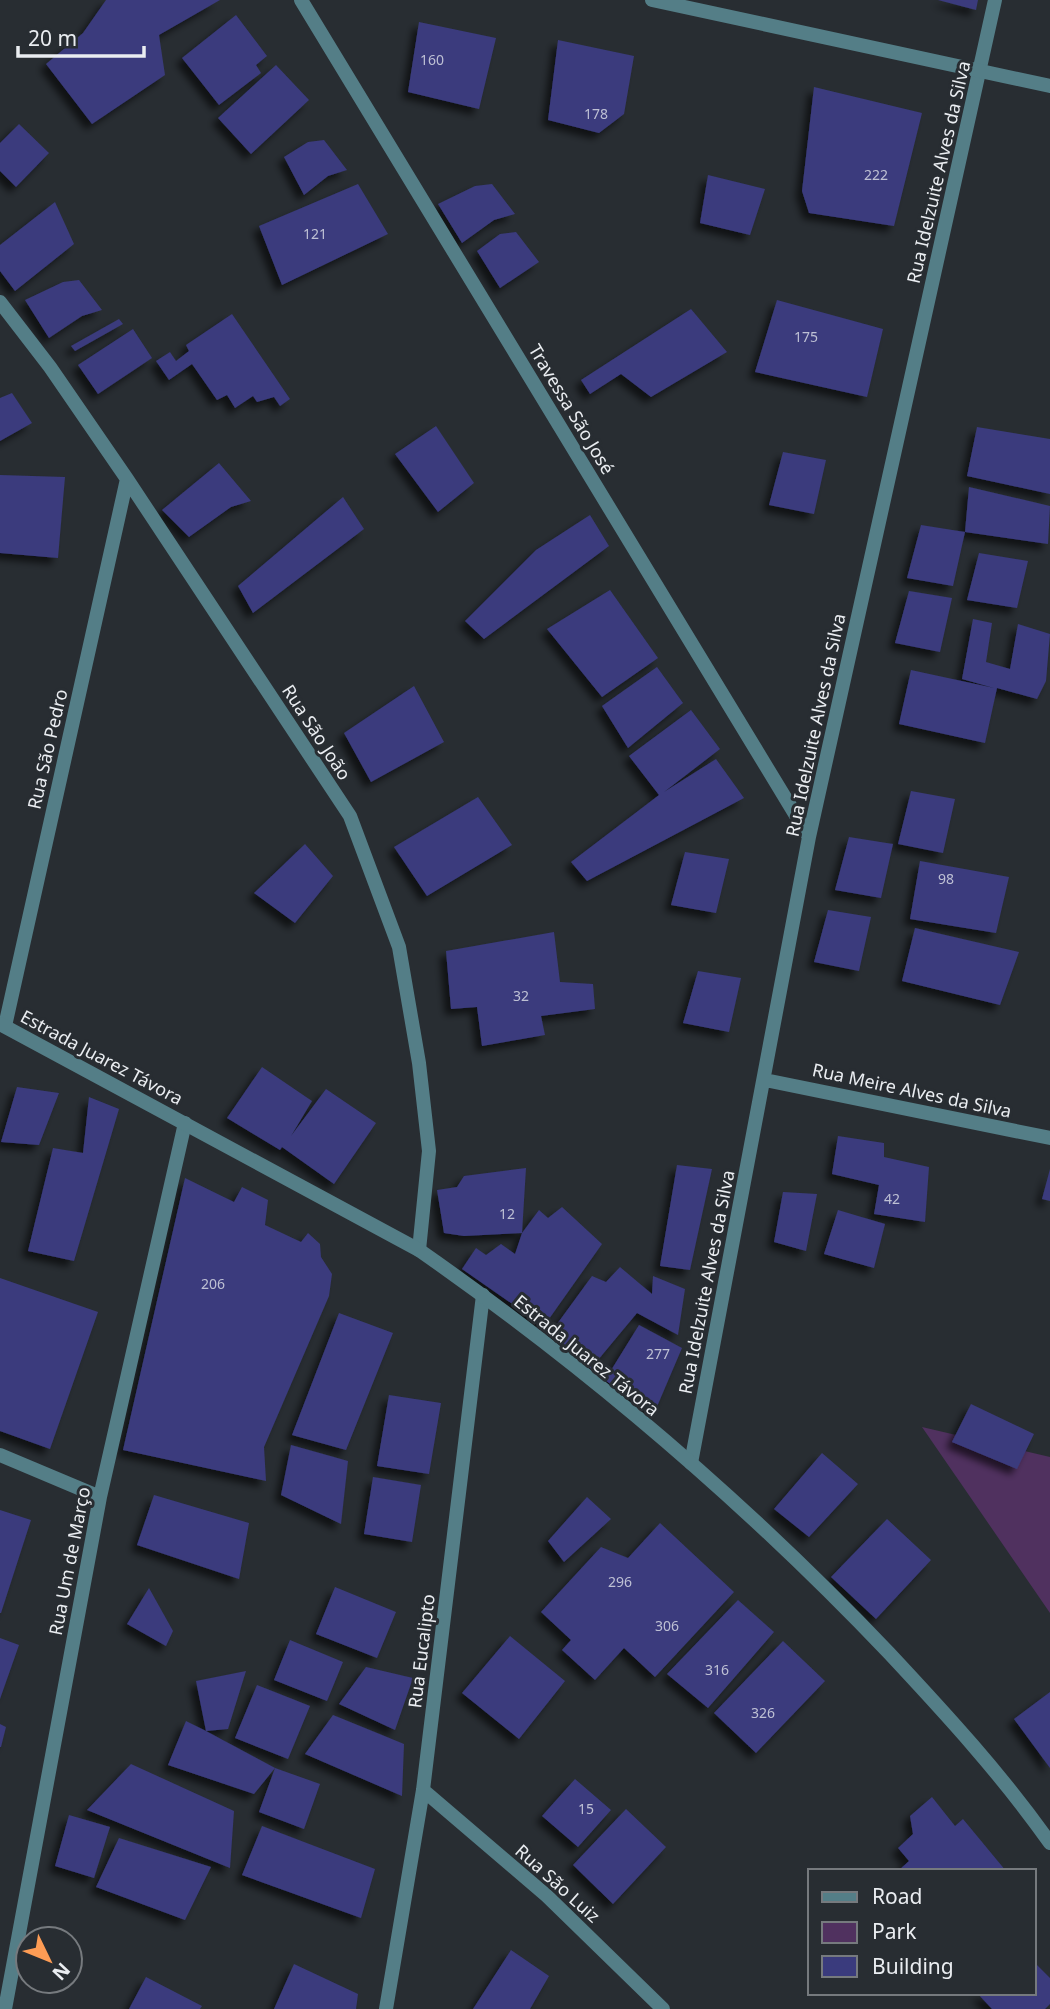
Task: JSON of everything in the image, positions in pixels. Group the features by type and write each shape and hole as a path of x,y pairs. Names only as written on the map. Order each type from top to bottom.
{"street":[{"name":"Travessa São José","path":"302,0 809,837"},
{"path":"652,0 1050,86"},
{"name":"Rua Idelzuite Alves da Silva","path":"691,1463 809,837 995,0"},
{"name":"Rua São João","path":"0,302 50,367 127,480 350,816 399,947 419,1063 429,1151 419,1250"},
{"name":"Rua São Pedro","path":"2,1025 127,480"},
{"name":"Estrada Juarez Távora","path":"2,1025 419,1250 483,1295 691,1463 824,1586 949,1717 1050,1843"},
{"name":"Rua Meire Alves da Silva","path":"765,1080 1050,1138"},
{"name":"Rua Um de Março","path":"4,2005 100,1497 185,1124"},
{"name":"Rua Eucalipto","path":"386,2009 423,1790 483,1295"},
{"path":"0,1455 100,1497"},
{"name":"Rua São Luiz","path":"423,1790 547,1896 663,2009"}],"green space":[{"path":"922,1427 1050,1457 1050,1613"}],"building":[{"path":"106,0 220,0 159,35 165,75 92,124 46,64 83,33"},
{"path":"938,0 978,0 976,10"},
{"path":"236,15 267,56 256,65 261,73 219,105 182,58"},
{"path":"419,22 496,38 479,109 408,92"},
{"path":"558,40 634,56 624,114 599,133 548,120"},
{"path":"276,65 309,100 251,154 218,118"},
{"path":"814,87 922,113 894,226 809,213 802,191"},
{"path":"19,124 49,153 16,187 0,171 0,143"},
{"path":"324,140 347,170 328,176 304,195 284,157 308,142"},
{"path":"708,175 765,189 750,235 700,223"},
{"path":"358,184 388,234 282,285 259,226"},
{"path":"492,184 515,214 494,220 462,243 438,204 475,186"},
{"path":"55,202 74,244 15,291 0,271 0,245"},
{"path":"516,232 539,262 500,288 477,251 500,234"},
{"path":"79,280 102,310 82,316 49,338 25,300 63,282"},
{"path":"777,300 883,329 867,397 755,372"},
{"path":"691,309 727,352 651,397 621,374 590,394 581,380"},
{"path":"232,314 290,399 280,406 274,397 257,402 253,396 235,408 227,395 217,400 192,364 169,380 156,361 170,352 176,361 189,351 186,345"},
{"path":"119,319 123,324 75,351 71,346"},
{"path":"133,329 152,358 98,394 78,365"},
{"path":"12,393 32,423 0,441 0,398"},
{"path":"436,426 474,483 438,512 395,454"},
{"path":"977,427 1050,439 1050,494 967,476"},
{"path":"783,452 826,460 814,514 769,505"},
{"path":"219,463 251,501 231,507 189,537 162,510"},
{"path":"0,475 65,477 58,558 0,553"},
{"path":"969,487 1050,506 1048,544 965,532"},
{"path":"343,497 364,529 253,613 238,586"},
{"path":"590,515 609,546 484,639 465,621 536,550"},
{"path":"921,525 965,532 953,586 907,578"},
{"path":"979,553 1028,561 1017,608 967,600"},
{"path":"610,590 658,658 602,697 547,629"},
{"path":"909,591 952,598 940,652 895,643"},
{"path":"973,619 992,623 986,662 1010,669 1018,624 1050,634 1046,681 1037,699 997,688 985,743 899,724 911,670 994,688 962,679"},
{"path":"657,667 683,703 628,748 602,706"},
{"path":"414,686 444,742 371,782 344,733"},
{"path":"691,710 720,749 664,792 716,759 744,798 587,881 571,862 659,795 629,756"},
{"path":"911,791 955,799 943,853 898,844"},
{"path":"478,797 512,845 427,896 394,847"},
{"path":"849,837 893,844 881,898 835,890"},
{"path":"305,844 333,876 295,923 254,893"},
{"path":"685,852 729,859 716,913 671,905"},
{"path":"920,861 1009,877 996,933 910,919"},
{"path":"828,910 871,917 859,971 814,962"},
{"path":"915,928 1019,952 1000,1005 902,981"},
{"path":"554,932 560,982 593,984 595,1009 541,1016 545,1035 482,1046 477,1007 451,1009 446,951"},
{"path":"698,971 741,978 729,1032 683,1023"},
{"path":"262,1067 312,1101 291,1136 326,1089 376,1123 334,1184 282,1147 280,1150 227,1118"},
{"path":"17,1087 59,1093 39,1145 1,1142"},
{"path":"89,1097 119,1109 74,1261 28,1251 53,1148 83,1153"},
{"path":"838,1136 884,1143 884,1157 929,1167 925,1222 874,1214 879,1185 832,1174"},
{"path":"677,1165 712,1169 690,1270 660,1266"},
{"path":"526,1168 522,1233 464,1236 444,1233 437,1190 457,1187 464,1176"},
{"path":"1050,1169 1050,1201 1042,1199"},
{"path":"185,1178 234,1202 242,1187 268,1200 265,1225 301,1242 308,1233 320,1244 321,1257 332,1274 329,1296 264,1447 266,1481 123,1450"},
{"path":"783,1192 817,1194 806,1251 774,1242"},
{"path":"562,1207 602,1244 544,1326 462,1269 476,1248 486,1255 501,1244 515,1254 522,1233 539,1210 548,1218"},
{"path":"838,1210 885,1224 874,1268 824,1254"},
{"path":"620,1267 652,1294 653,1276 685,1289 678,1335 637,1313 598,1360 599,1375 549,1335 592,1276 606,1282"},
{"path":"0,1278 98,1312 50,1449 0,1431"},
{"path":"339,1313 393,1333 346,1450 292,1435"},
{"path":"639,1325 682,1348 653,1416 605,1380"},
{"path":"389,1395 441,1403 429,1474 377,1466"},
{"path":"971,1404 1034,1434 1017,1469 952,1442"},
{"path":"291,1445 348,1461 341,1524 281,1495"},
{"path":"822,1453 858,1484 809,1537 774,1509"},
{"path":"373,1477 421,1485 412,1542 364,1534"},
{"path":"154,1495 249,1523 239,1579 137,1545"},
{"path":"587,1497 611,1519 564,1562 548,1541"},
{"path":"0,1510 31,1520 1,1613 0,1613"},
{"path":"887,1519 931,1560 876,1619 831,1577"},
{"path":"660,1523 734,1592 655,1677 624,1648 595,1680 562,1650 571,1640 541,1612 601,1547 628,1558"},
{"path":"335,1587 396,1612 377,1658 316,1634"},
{"path":"149,1588 173,1631 166,1646 127,1624"},
{"path":"738,1600 774,1632 708,1708 667,1674"},
{"path":"510,1636 565,1681 519,1739 462,1693"},
{"path":"0,1638 19,1645 0,1699"},
{"path":"290,1640 343,1662 327,1701 274,1680"},
{"path":"783,1641 825,1681 756,1753 714,1713"},
{"path":"366,1667 413,1678 395,1730 339,1704"},
{"path":"246,1671 228,1729 206,1731 196,1681"},
{"path":"257,1685 310,1706 288,1759 235,1738"},
{"path":"1050,1692 1050,1768 1014,1719"},
{"path":"333,1715 404,1744 402,1796 305,1754"},
{"path":"186,1721 275,1768 254,1794 168,1765"},
{"path":"0,1724 6,1727 1,1747 0,1747"},
{"path":"131,1764 234,1811 230,1868 87,1810"},
{"path":"275,1768 320,1784 304,1829 259,1812"},
{"path":"575,1779 611,1810 578,1847 542,1816"},
{"path":"932,1797 955,1826 963,1819 1004,1869 900,1869 909,1861 898,1848 913,1834 910,1816"},
{"path":"626,1809 666,1847 613,1904 573,1865"},
{"path":"69,1815 110,1827 94,1878 55,1866"},
{"path":"262,1826 375,1869 361,1918 242,1875"},
{"path":"119,1838 211,1867 185,1920 96,1887"},
{"path":"511,1950 549,1976 530,2009 473,2009"},
{"path":"294,1964 358,1994 356,2009 274,2009"},
{"path":"1036,1964 1050,1978 1050,2004 1045,2009 992,2009 979,1995 1036,1995"},
{"path":"146,1977 202,2006 200,2009 129,2009"}]}
